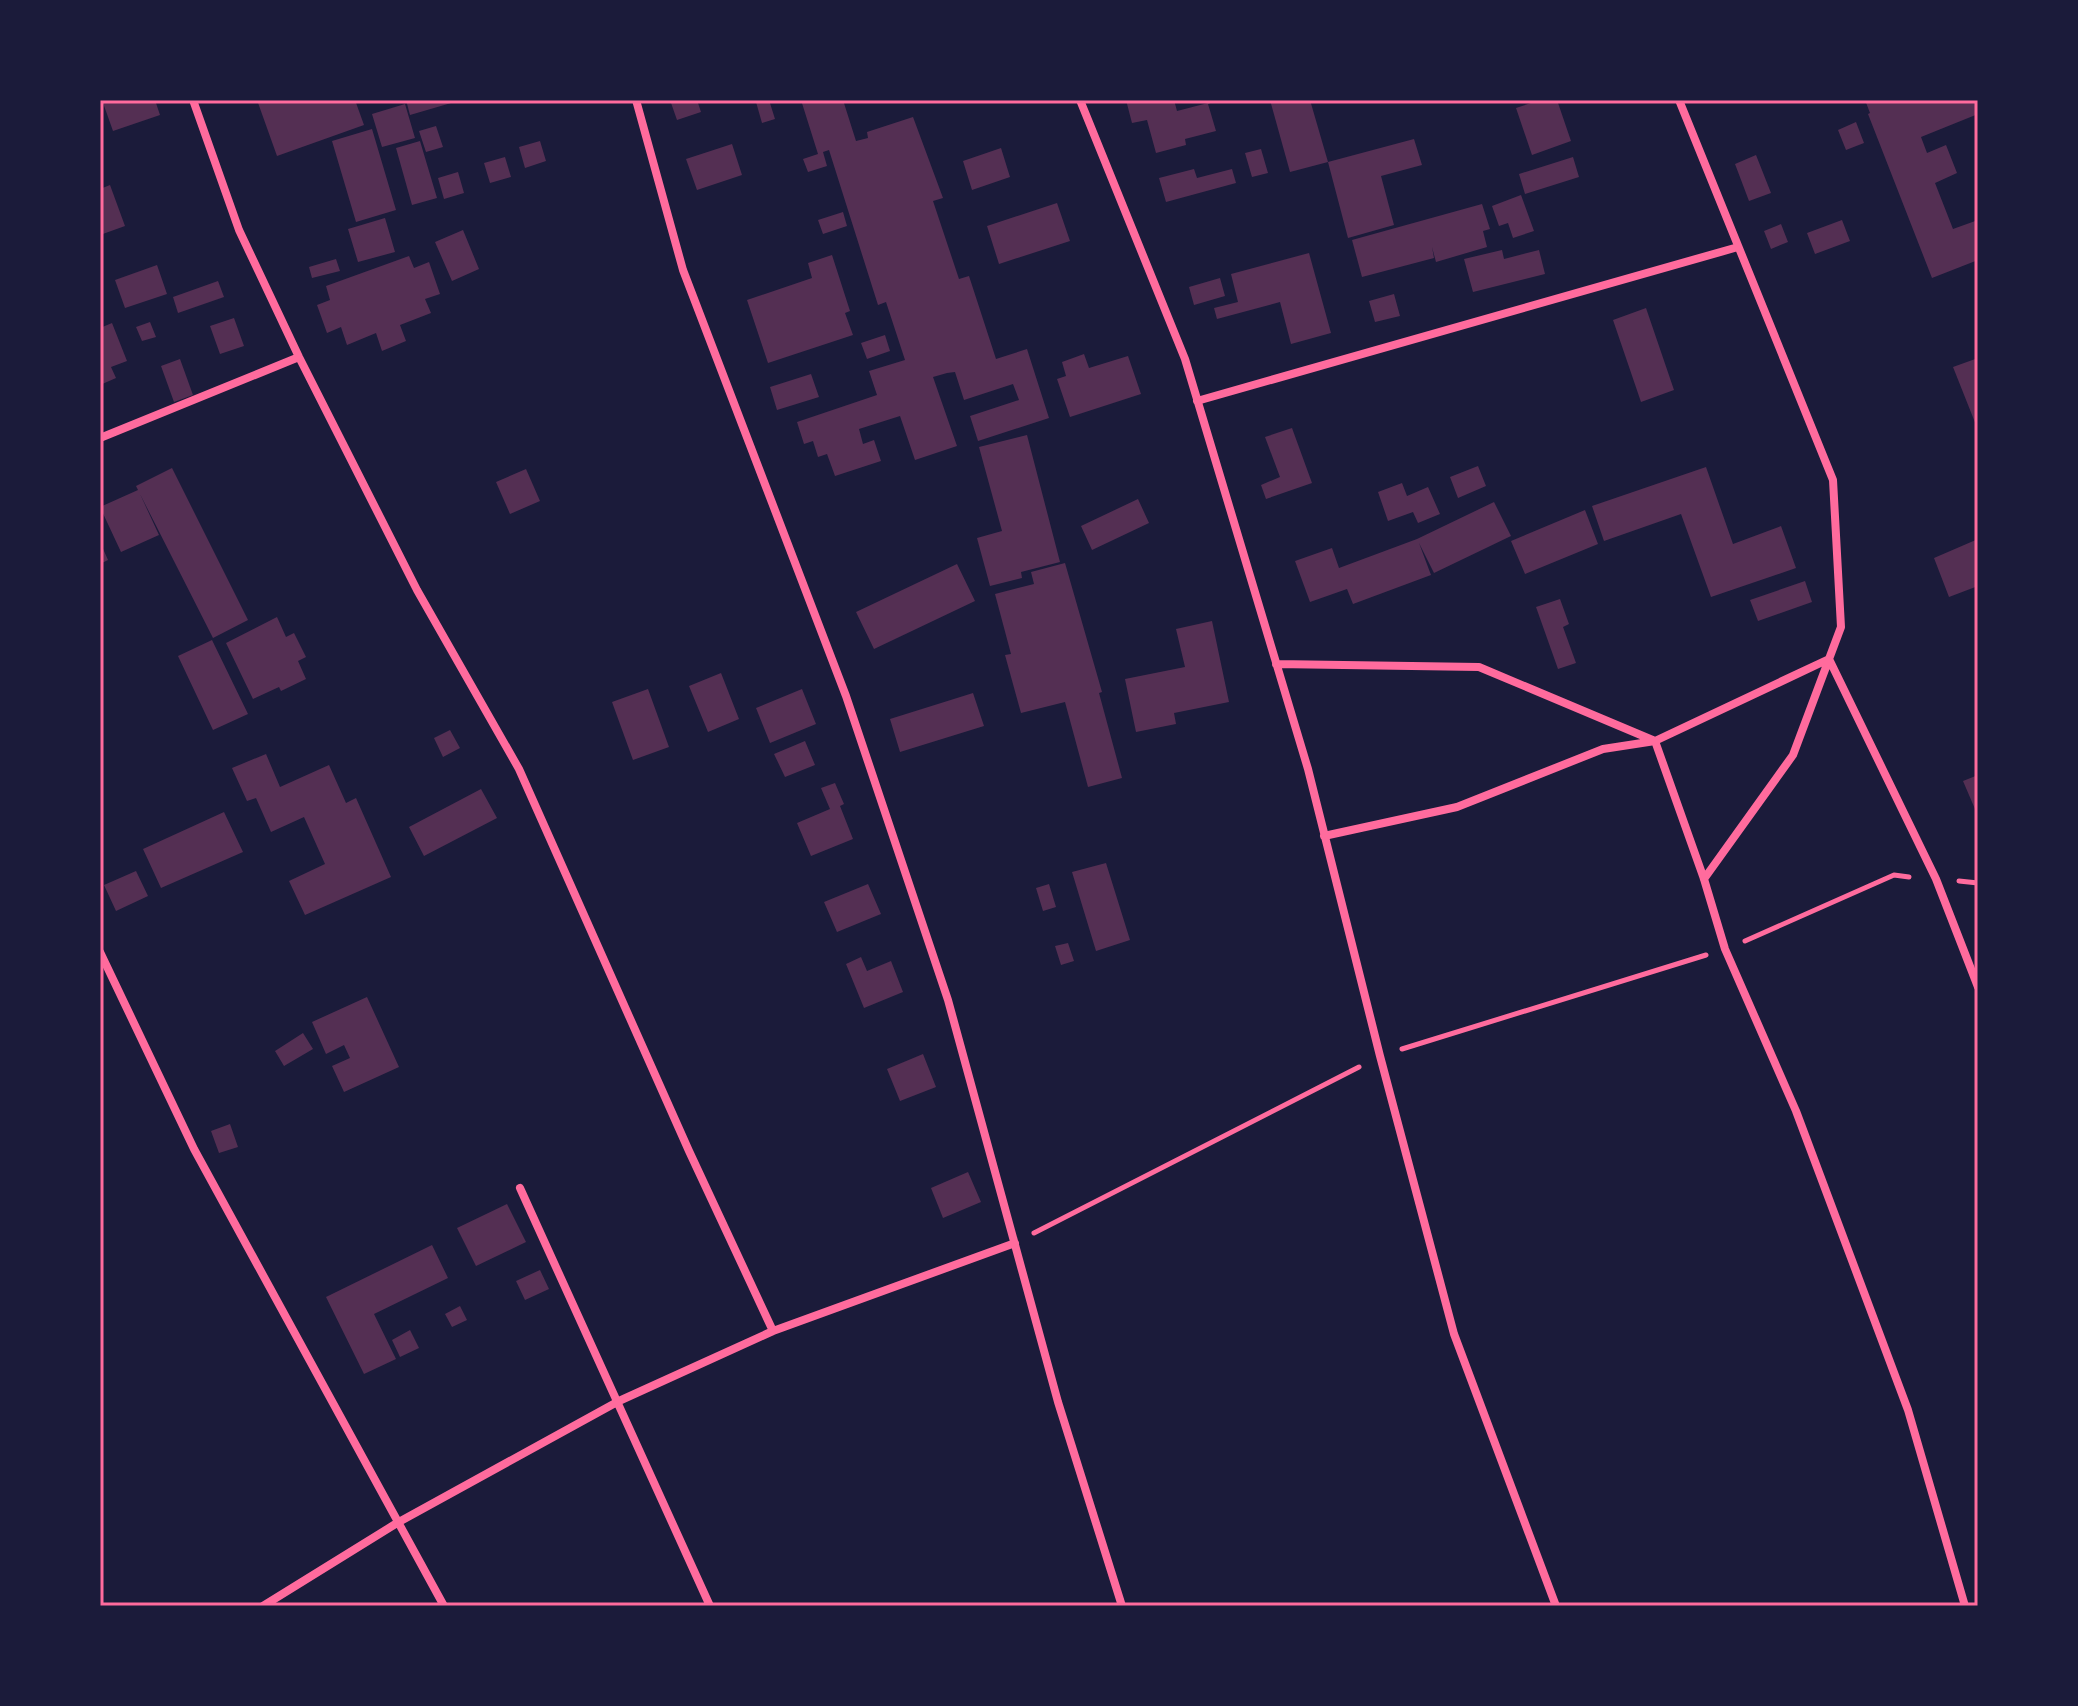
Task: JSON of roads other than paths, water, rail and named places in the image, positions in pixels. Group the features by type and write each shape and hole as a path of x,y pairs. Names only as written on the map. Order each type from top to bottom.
{"street":[{"path":"193,100 239,230 299,357 417,590 519,769 689,1151 773,1331"},
{"path":"636,100 683,270 846,696 948,1000 1058,1402 1122,1606"},
{"path":"1080,100 1185,359 1324,836 1454,1334 1556,1606"},
{"path":"1679,100 1833,480 1841,627 1793,755 1704,879"},
{"path":"1197,401 1738,247"},
{"path":"100,438 299,357"},
{"path":"1324,836 1457,807 1603,749 1655,741 1829,659"},
{"path":"1829,659 1936,879 1978,987"},
{"path":"1276,664 1479,667 1655,741 1704,879 1725,949 1796,1111 1908,1410 1965,1606"},
{"path":"100,952 194,1149 444,1606"},
{"path":"520,1188 710,1606"},
{"path":"263,1606 397,1523 619,1401 773,1331 1015,1243"}]}
